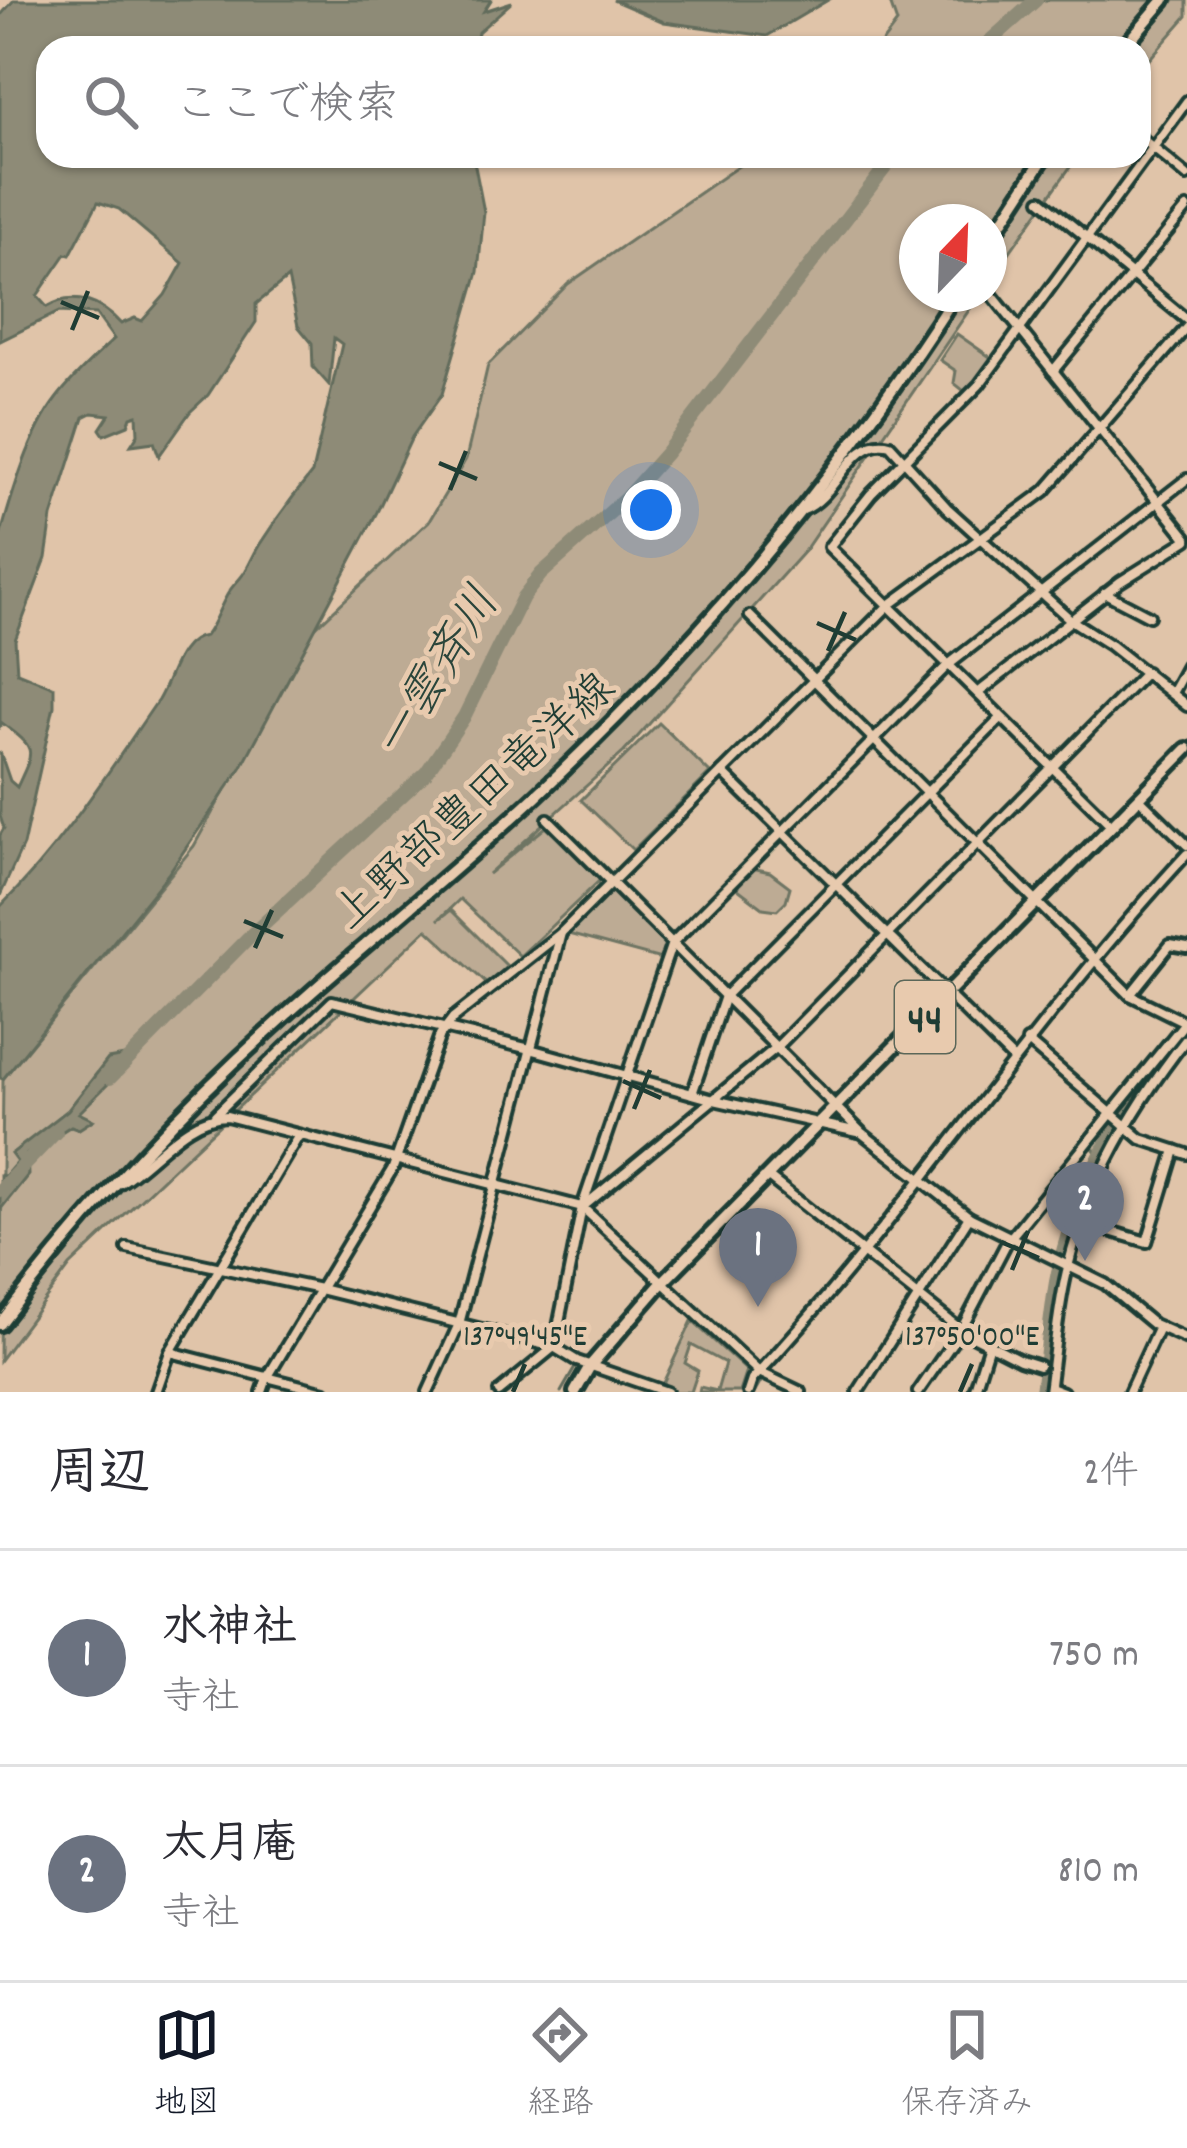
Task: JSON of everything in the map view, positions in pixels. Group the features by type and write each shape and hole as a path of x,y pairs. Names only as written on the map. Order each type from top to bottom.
{"main road":[{"path":"1133,36 1164,0"},
{"path":"1007,214 1037,168"},
{"name":"上野部豊田竜洋線","path":"0,1324 111,1188 201,1094 442,881 649,687 768,554 943,312"},
{"name":"44","path":"575,1392 590,1366 661,1284 1187,749"}],"street":[{"path":"1151,150 1187,101"},
{"path":"1153,147 1187,176"},
{"path":"1113,827 829,547 905,458 979,385 1137,168"},
{"path":"262,1392 397,1160 445,1028 561,933 888,605 1045,491 1187,324 1041,200"},
{"path":"1053,371 1187,208"},
{"path":"977,693 1105,593 1187,539 1005,312"},
{"path":"802,510 821,501 871,443 890,445 947,508 1071,620 1187,706"},
{"path":"499,1392 554,1347 582,1207 672,943 947,666 1187,479"},
{"path":"1105,593 1149,616"},
{"path":"750,616 1130,995 1186,1021 1010,1239 961,1330 918,1392"},
{"path":"1172,694 1187,666"},
{"path":"582,1207 777,1047 1146,672"},
{"path":"692,1094 725,995 1001,718"},
{"path":"722,772 1013,1060"},
{"path":"1140,799 1187,844"},
{"path":"548,820 862,1133 918,1180 969,1217 1105,1284 1160,1327 1187,1339"},
{"path":"748,1392 759,1372 862,1251 1094,958 1187,854"},
{"path":"428,1392 459,1324 561,933"},
{"path":"1130,995 1170,945 1187,948"},
{"path":"111,1188 214,1116 332,1001 714,1100 862,1133"},
{"path":"1063,1392 1049,1390 1068,1265 1082,1222 1126,1127 1187,1038"},
{"path":"1028,1041 1141,1139 1187,1154"},
{"path":"214,1116 582,1207 759,1372 801,1392"},
{"path":"156,1392 170,1352 299,1135"},
{"path":"1082,1222 1147,1242 1175,1150"},
{"path":"767,1176 961,1330 1039,1366"},
{"path":"858,1392 969,1217"},
{"path":"127,1248 320,1289 554,1347 647,1389 667,1392"},
{"path":"1129,1392 1160,1327"},
{"path":"974,1392 989,1344"},
{"path":"170,1352 325,1392"}],"shaded area":[{"path":"14,0 491,0 484,11 512,2 477,36 36,36 36,168 475,168 484,212 478,272 442,394 412,437 241,768 168,874 3,1079 0,907 84,807 158,700 182,652 205,636 266,535 312,473 342,344 334,338 329,385 313,367 312,343 298,326 288,278 256,304 256,322 208,395 159,456 154,442 131,445 138,434 137,415 128,425 104,435 100,429 109,415 84,417 52,517 46,558 15,640 17,672 54,687 54,706 23,845 0,896 4,828 0,752 10,781 17,787 29,750 22,739 2,723 0,726 0,537 22,465 46,413 114,339 96,314 59,312 0,341 0,16","holes":["98,202 119,209 183,263 165,295 142,321 135,318 121,324 105,310 77,299 47,307 37,296 66,254 70,255"]},
{"path":"613,0 828,0 767,36 664,22"},
{"path":"889,0 1187,0 1187,16 1151,57 1151,36 887,36 897,23"},
{"path":"736,168 1069,168 1007,256 1007,204 899,204 899,312 968,312 805,550 624,752 488,874 546,827 600,880 520,956 460,899 438,920 451,910 507,966 488,985 427,929 70,1266 0,1360 3,1079 194,846 314,629 429,521 466,459 488,365 568,284"},
{"path":"957,334 993,359 981,381 964,391 954,383 956,371 940,360"},
{"path":"659,723 710,773 633,850 581,800"},
{"path":"752,868 770,872 790,887 777,910 763,908 738,889 738,880"},
{"path":"612,889 667,945 661,959 568,934"},
{"path":"1161,1055 1166,1056 1125,1122 1079,1215 1070,1213 1096,1152 1088,1141 1128,1101"},
{"path":"125,1056 120,1072 79,1113 93,1120 79,1129 71,1126 27,1154 28,1175 0,1210 0,1175 5,1176 17,1162 11,1154 68,1110 108,1059"},
{"path":"692,1321 747,1371 740,1392 699,1392 700,1387 717,1391 725,1363 691,1345 685,1363 698,1371 691,1392 662,1385"}],"waterway":[{"name":"一雲斉川","path":"996,36 1036,0"},
{"name":"一雲斉川","path":"110,1078 247,939 426,773 464,717 523,597 666,453 885,168"},
{"path":"871,1253 1095,965 1187,863"},
{"path":"1042,1392 1056,1282 1075,1214 1123,1114 1187,1029"},
{"name":"一雲斉川","path":"0,1190 56,1132"},
{"path":"769,1371 865,1260"},
{"path":"561,1392 576,1366 650,1392"},
{"path":"755,1392 763,1378"}],"place":[{"name":"太月庵","path":"1085,1261"},
{"name":"水神社","path":"758,1307"}]}
